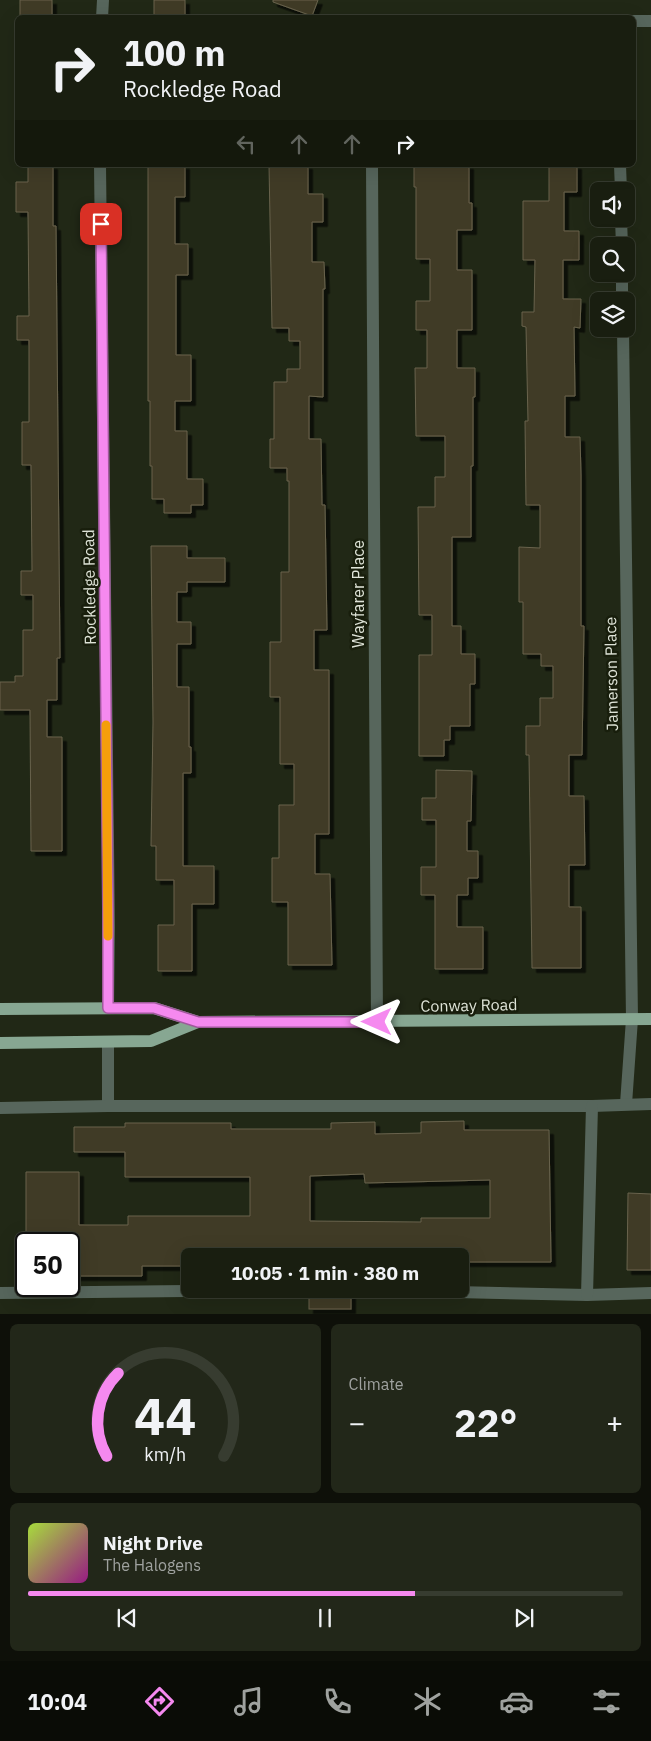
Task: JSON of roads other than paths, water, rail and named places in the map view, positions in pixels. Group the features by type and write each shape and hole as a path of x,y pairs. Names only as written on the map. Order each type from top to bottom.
{"main road":[{"name":"Conway Road","path":"0,1009 154,1008 198,1022 651,1019"},
{"name":"Conway Road","path":"0,1042 152,1041 198,1022"}],"street":[{"path":"102,15 103,0"},
{"path":"636,21 651,21"},
{"name":"Rockledge Road","path":"100,167 108,1008"},
{"name":"Wayfarer Place","path":"372,167 377,1022"},
{"path":"620,167 621,182"},
{"name":"Jamerson Place","path":"623,337 632,1020 626,1104"},
{"path":"108,1042 108,1106"},
{"path":"0,1108 108,1106 592,1106 651,1104"},
{"path":"587,1294 592,1106"},
{"path":"0,1293 181,1291"},
{"path":"469,1292 651,1293"}]}
